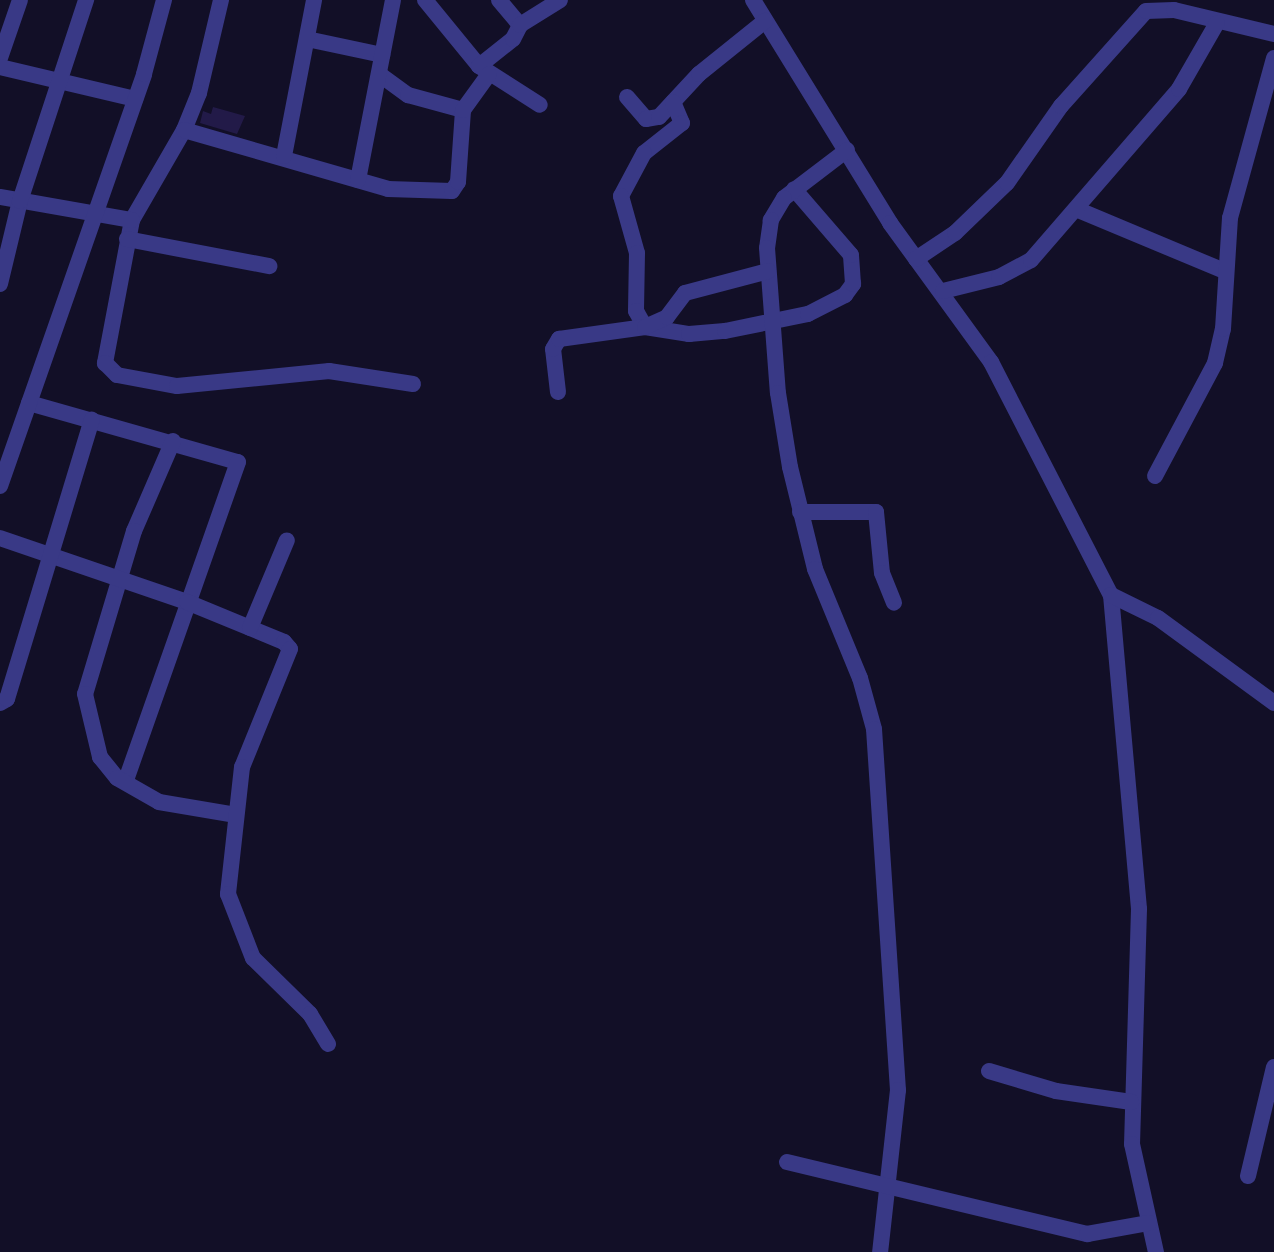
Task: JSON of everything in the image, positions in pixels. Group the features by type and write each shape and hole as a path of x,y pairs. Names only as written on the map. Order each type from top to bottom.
{"street":[{"path":"0,58 20,0"},
{"path":"0,284 20,201 86,0"},
{"path":"0,486 91,214 135,99 164,0"},
{"path":"221,0 199,93 184,130 132,220 105,363 117,375 202,386 329,371 413,384"},
{"path":"284,156 314,0"},
{"path":"358,180 393,0"},
{"path":"425,0 484,70 540,105"},
{"path":"499,0 520,25"},
{"path":"184,130 404,191 456,190 463,110 484,70 513,39 520,25 560,0"},
{"path":"753,0 916,259 943,291 991,362 1111,595 1139,909 1132,1144 1156,1252"},
{"path":"916,259 955,233 1007,183 1061,106 1137,17 1159,8 1274,34"},
{"path":"627,97 652,120 699,74 765,21"},
{"path":"943,291 999,277 1031,260 1179,89 1217,23"},
{"path":"307,39 382,55"},
{"path":"1155,476 1215,363 1223,329 1222,270 1230,218 1274,58"},
{"path":"0,67 135,99"},
{"path":"379,74 408,95 463,110"},
{"path":"645,327 636,311 637,253 621,196 644,153 682,123 673,102"},
{"path":"847,150 794,189 771,220 768,271 778,393 800,512 874,729 898,1090 880,1252"},
{"path":"645,327 689,334 772,324 831,305 853,284 851,255 794,189"},
{"path":"0,197 132,220"},
{"path":"1076,209 1222,270"},
{"path":"127,239 269,266"},
{"path":"558,392 553,349 559,339 645,327 667,317 685,293 768,271"},
{"path":"29,403 173,441 238,462 125,782"},
{"path":"0,703 7,699 92,420"},
{"path":"173,441 121,578 85,694 105,768 159,802 236,815"},
{"path":"800,512 876,512 882,573 894,603"},
{"path":"0,538 187,602 284,642 289,657 242,767 228,874 238,929 253,958 310,1014 328,1044"},
{"path":"250,628 287,540"},
{"path":"1111,595 1158,618 1274,703"},
{"path":"1248,1176 1274,1067"},
{"path":"989,1071 1056,1091 1131,1102"},
{"path":"787,1162 889,1184 1087,1234 1149,1223"}],"building":[{"path":"213,107 245,116 237,134 200,123 203,111 211,114"}]}
